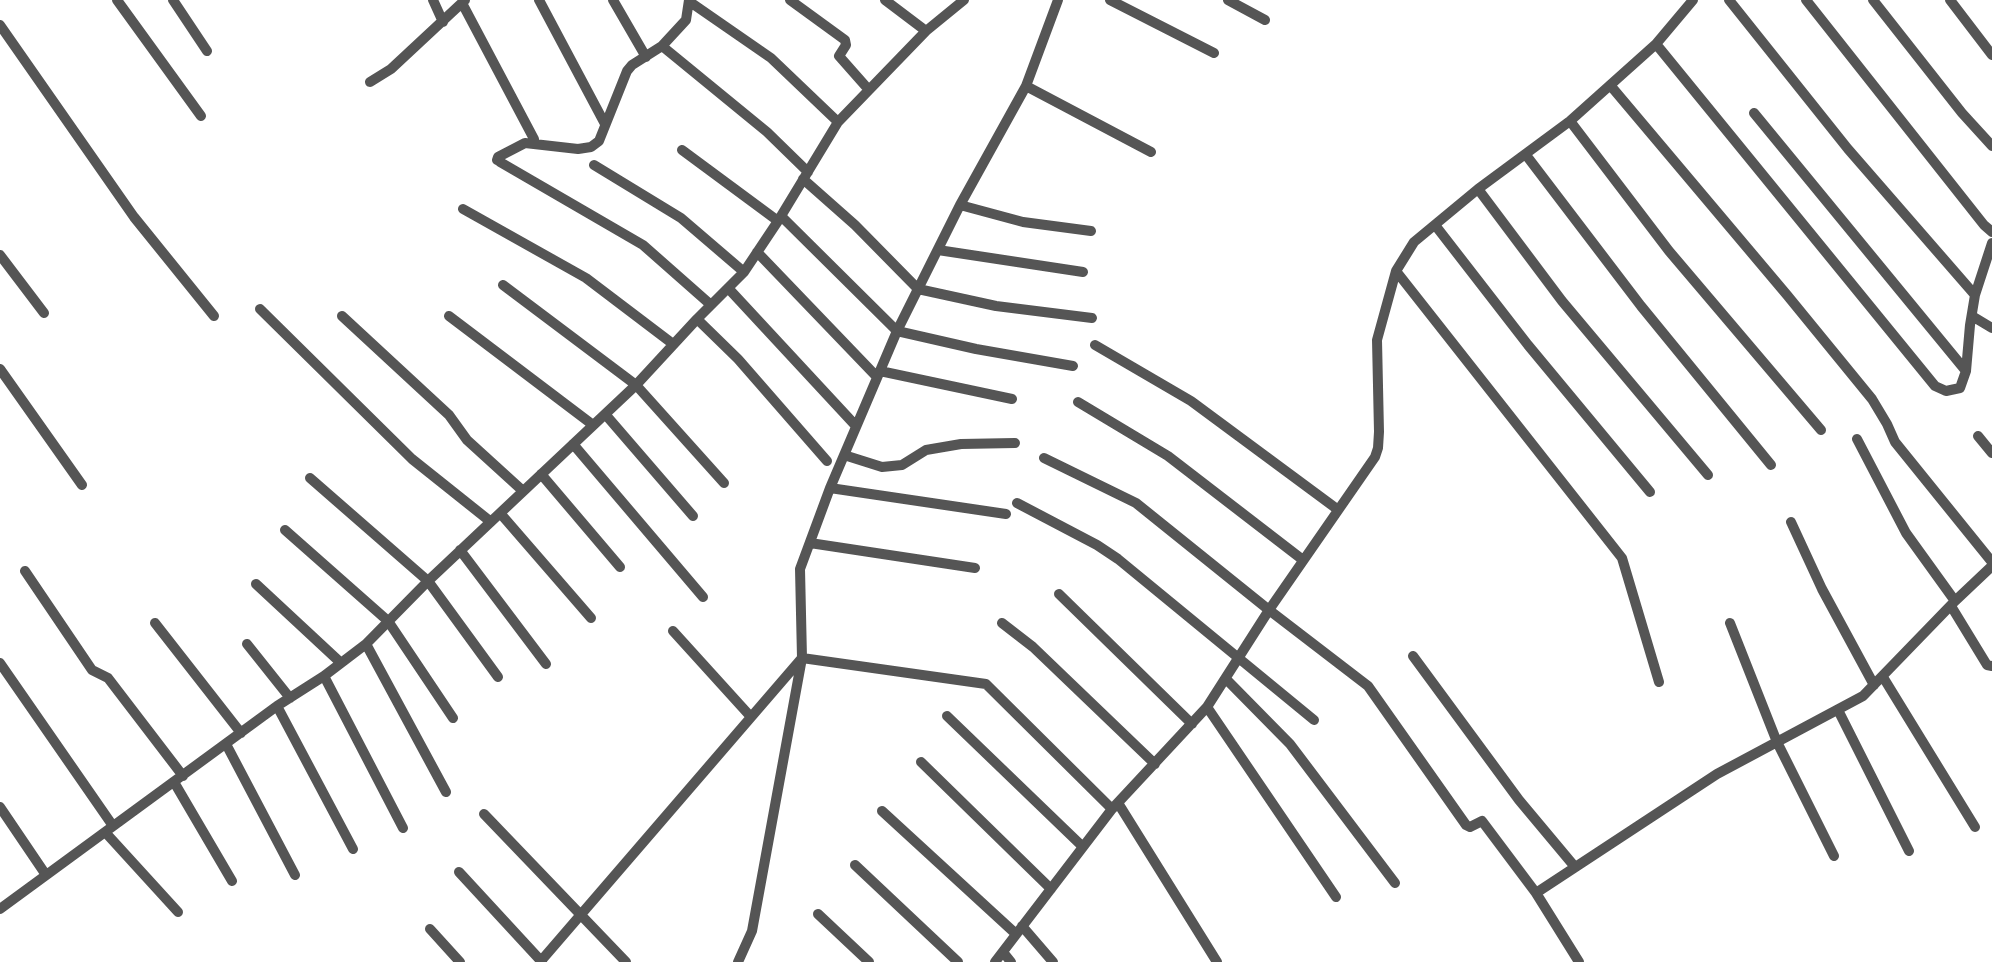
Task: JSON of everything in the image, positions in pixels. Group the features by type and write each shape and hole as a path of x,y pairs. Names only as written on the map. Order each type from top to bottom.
{"street":[{"path":"117,0 201,116"},
{"path":"173,0 207,51"},
{"path":"433,0 443,22"},
{"path":"539,0 605,124"},
{"path":"613,0 646,57"},
{"path":"790,0 845,40 846,45 839,56 869,90"},
{"path":"885,0 926,31"},
{"path":"0,908 277,706 324,676 366,644 460,550 636,385 697,318 744,272 780,218 838,122 926,31 964,0"},
{"path":"738,962 752,931 802,658 800,569 830,488 897,331 960,205 1026,86 1058,0"},
{"path":"1110,0 1214,53"},
{"path":"1228,0 1265,20"},
{"path":"995,962 1115,806 1208,707 1268,610 1375,457 1378,448 1377,340 1396,271 1414,242 1478,189 1570,122 1656,44 1693,0"},
{"path":"1729,0 1848,149 1975,295"},
{"path":"1806,0 1984,226 1992,232"},
{"path":"1873,0 1962,113 1992,146"},
{"path":"1950,0 1992,55"},
{"path":"370,82 391,69 464,1 534,139"},
{"path":"711,305 643,245 498,161 498,157 526,143 578,149 591,147 599,141 626,71 632,65 662,46 686,20 689,1 771,58 838,122"},
{"path":"0,25 134,216 214,316"},
{"path":"1656,44 1935,386 1946,391 1960,388 1966,371 1975,295 1992,243"},
{"path":"662,46 767,132 806,176 918,289 996,306 1092,318"},
{"path":"1536,893 1717,774 1862,696 1883,677 1953,603 1991,569 1895,442 1872,399 1610,85"},
{"path":"1026,86 1150,152"},
{"path":"1754,113 1966,371"},
{"path":"1570,122 1669,251 1821,430"},
{"path":"682,150 780,218 897,331 976,349 1073,366"},
{"path":"1526,155 1641,306 1771,464"},
{"path":"594,165 681,218 744,272"},
{"path":"1478,189 1562,301 1708,475"},
{"path":"960,205 1023,222 1091,231"},
{"path":"463,209 586,278 673,344"},
{"path":"1435,225 1528,345 1650,492"},
{"path":"938,250 1083,272"},
{"path":"757,252 878,374 1012,399"},
{"path":"0,255 44,313"},
{"path":"1396,271 1622,558 1659,682"},
{"path":"503,285 636,385 724,483"},
{"path":"728,288 856,426"},
{"path":"260,309 412,459 490,522"},
{"path":"342,316 449,415 467,440 523,491"},
{"path":"449,316 593,425"},
{"path":"1972,316 1992,328"},
{"path":"697,318 738,359 827,461"},
{"path":"1095,345 1191,402 1337,509"},
{"path":"0,369 82,485"},
{"path":"1078,402 1168,456 1303,560"},
{"path":"605,414 693,516"},
{"path":"1978,436 1992,452"},
{"path":"1857,439 1906,532 1953,603 1987,665 1992,666"},
{"path":"844,455 882,467 902,465 926,450 961,444 1015,443"},
{"path":"573,444 703,597"},
{"path":"1044,458 1136,503 1268,610 1368,686 1466,826 1470,827 1482,821 1536,893 1579,962"},
{"path":"541,474 620,567"},
{"path":"310,478 428,581 498,677"},
{"path":"830,488 1006,514"},
{"path":"1017,503 1097,545 1118,559 1314,720"},
{"path":"500,513 591,618"},
{"path":"1791,522 1822,589 1874,685"},
{"path":"285,530 388,621 453,718"},
{"path":"810,542 976,568"},
{"path":"460,550 546,664"},
{"path":"25,571 92,670 108,678 182,776"},
{"path":"256,584 341,663"},
{"path":"1059,594 1192,724"},
{"path":"1002,623 1033,647 1155,764"},
{"path":"1730,623 1777,742 1834,856"},
{"path":"155,624 241,733"},
{"path":"673,631 752,717"},
{"path":"247,644 290,698"},
{"path":"366,644 446,792"},
{"path":"1413,656 1519,800 1575,867"},
{"path":"459,872 541,962 802,658"},
{"path":"802,658 986,684 1115,806 1217,962"},
{"path":"0,663 109,829 178,912"},
{"path":"324,676 403,828"},
{"path":"1883,677 1975,827"},
{"path":"1226,678 1290,744 1395,883"},
{"path":"277,706 353,849"},
{"path":"1208,707 1336,897"},
{"path":"1838,710 1909,851"},
{"path":"947,716 1083,848"},
{"path":"226,744 295,875"},
{"path":"921,762 1051,889"},
{"path":"174,782 232,881"},
{"path":"0,807 46,875"},
{"path":"882,811 1053,962"},
{"path":"484,814 626,962"},
{"path":"855,865 958,962"},
{"path":"818,914 869,962"},
{"path":"430,929 460,962"},
{"path":"1003,952 1011,962"}]}
